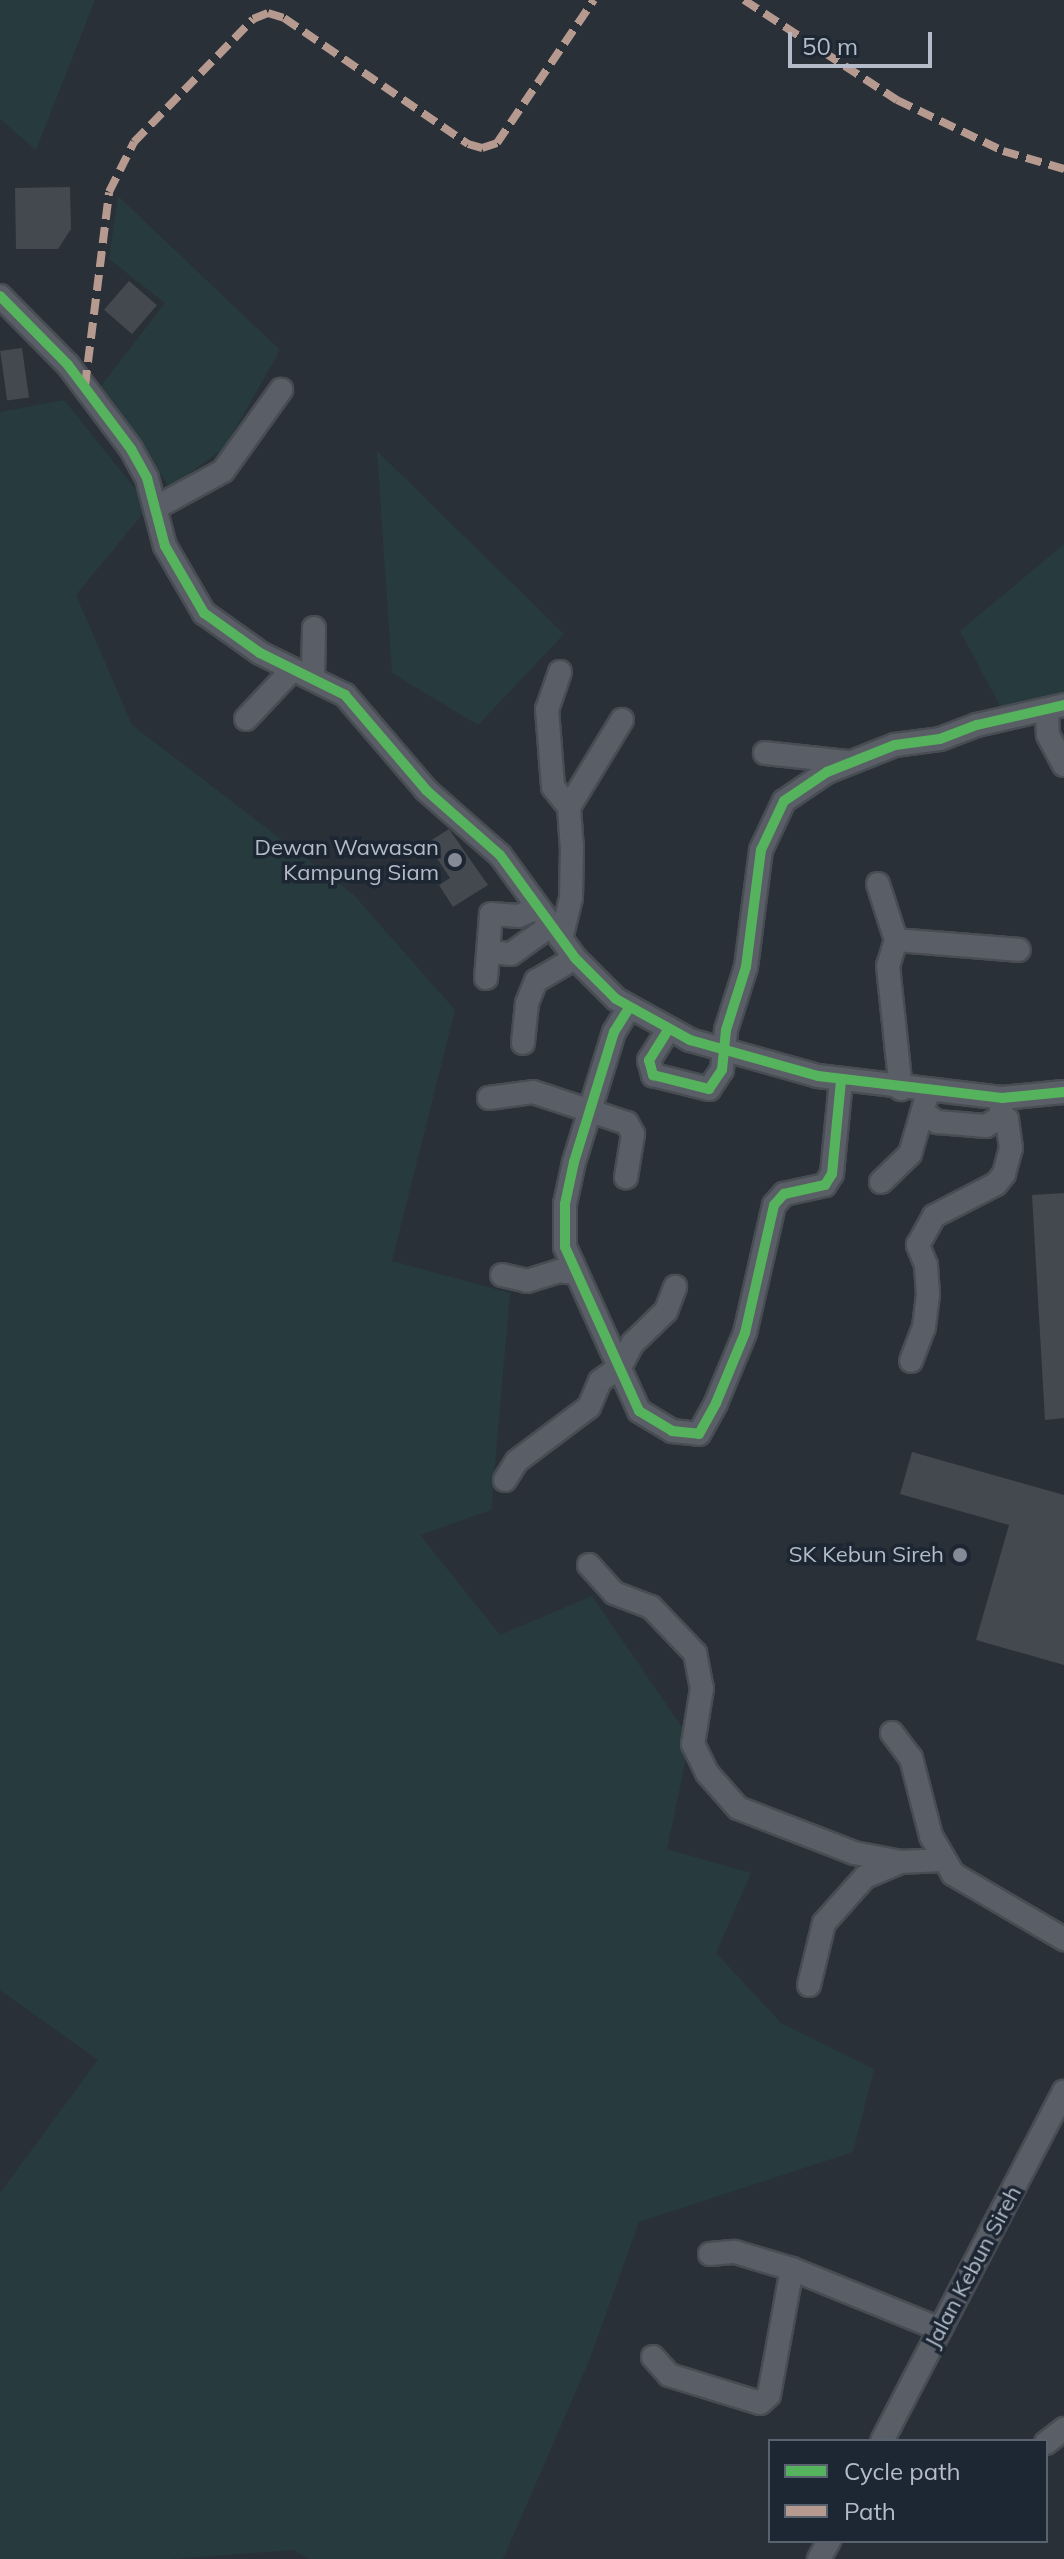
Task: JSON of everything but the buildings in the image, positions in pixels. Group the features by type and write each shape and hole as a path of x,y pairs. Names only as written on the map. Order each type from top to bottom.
{"street":[{"path":"0,296 68,365 118,428 157,507 165,546 204,613 237,639 345,695 426,790 500,855 575,958 629,1008 668,1030 722,1051 841,1080 901,1089 926,1102 1001,1108 1064,1092"},
{"path":"157,507 223,471 281,390"},
{"path":"246,719 302,674 314,628"},
{"path":"560,672 547,709 553,743 549,768 553,787 569,807"},
{"path":"668,1030 649,1060 653,1075 669,1082 709,1089 722,1070 722,1051 746,967 755,881 773,820 799,790 849,762 895,745 940,739 977,725 1055,708 1048,735 1064,765"},
{"path":"491,952 511,954 556,932 573,881 569,807 622,720"},
{"path":"765,753 849,762"},
{"path":"878,884 896,940 888,966 901,1089"},
{"path":"486,978 491,952 487,926 491,914 519,916 536,908"},
{"path":"896,940 1019,950"},
{"path":"523,1043 527,1003 536,981 575,958"},
{"path":"629,1008 614,1032 565,1204 565,1247 639,1411 672,1431 699,1434 745,1333 774,1205 784,1194 825,1185 832,1174 841,1080"},
{"path":"489,1098 533,1092 568,1101 590,1113 627,1123 633,1134 626,1177"},
{"path":"926,1102 937,1122 960,1126 986,1126 1001,1108"},
{"path":"881,1182 910,1154 926,1102"},
{"path":"911,1361 924,1327 928,1294 926,1265 918,1245 934,1216 996,1184 1004,1174 1011,1148 1007,1119 1001,1108"},
{"path":"502,1275 527,1281 559,1271 576,1273"},
{"path":"505,1480 517,1461 589,1407 600,1381 620,1367 633,1343 666,1311 675,1287"},
{"path":"589,1565 614,1593 651,1607 695,1653 702,1688 693,1744 707,1773 738,1808 854,1853 901,1862 942,1860"},
{"path":"892,1733 911,1758 921,1810 942,1860 953,1874 1064,1939"},
{"path":"809,1985 824,1923 865,1877 901,1862"},
{"name":"Jalan Kebun Sireh","path":"883,2439 1063,2096"},
{"path":"710,2254 735,2252 792,2269 940,2329"},
{"path":"653,2357 669,2375 760,2403 769,2395 792,2269"},
{"path":"1048,2441 1064,2429"}],"green space":[{"path":"0,0 95,0 36,150 0,119"},
{"path":"118,196 280,350 225,447 170,488 101,386 165,303 109,259"},
{"path":"64,400 149,506 76,595 132,725 354,895 455,1010 392,1261 510,1293 491,1510 420,1535 500,1635 592,1596 690,1739 667,1849 751,1873 716,1953 781,2023 874,2069 853,2152 639,2222 589,2361 503,2559 309,2559 293,2550 171,2559 0,2559 0,2193 98,2060 0,1990 0,412"},
{"path":"377,451 564,634 478,725 392,673"},
{"path":"1064,544 1064,693 1004,713 960,631"}],"marked path":[{"path":"85,386 109,192 134,142 253,19 268,13 284,18 468,144 482,148 497,143 594,0"},
{"path":"744,0 897,100 1003,151 1064,169"}],"cycle path":[{"path":"0,296 68,365 131,449 147,478 165,546 204,613 260,653 345,695 426,790 500,855 575,958 616,999 690,1040 818,1076 1002,1098 1064,1092"},
{"path":"668,1030 649,1060 653,1075 709,1089 722,1070 726,1030 746,967 761,850 784,801 827,772 895,745 940,739 977,725 1064,705"},
{"path":"629,1008 614,1032 574,1162 565,1204 565,1247 639,1411 672,1431 699,1434 716,1403 745,1333 774,1205 784,1194 825,1185 832,1174 841,1080"}],"place":[{"name":"Dewan Wawasan Kampung Siam","path":"455,860"},
{"name":"SK Kebun Sireh","path":"960,1555"}]}
